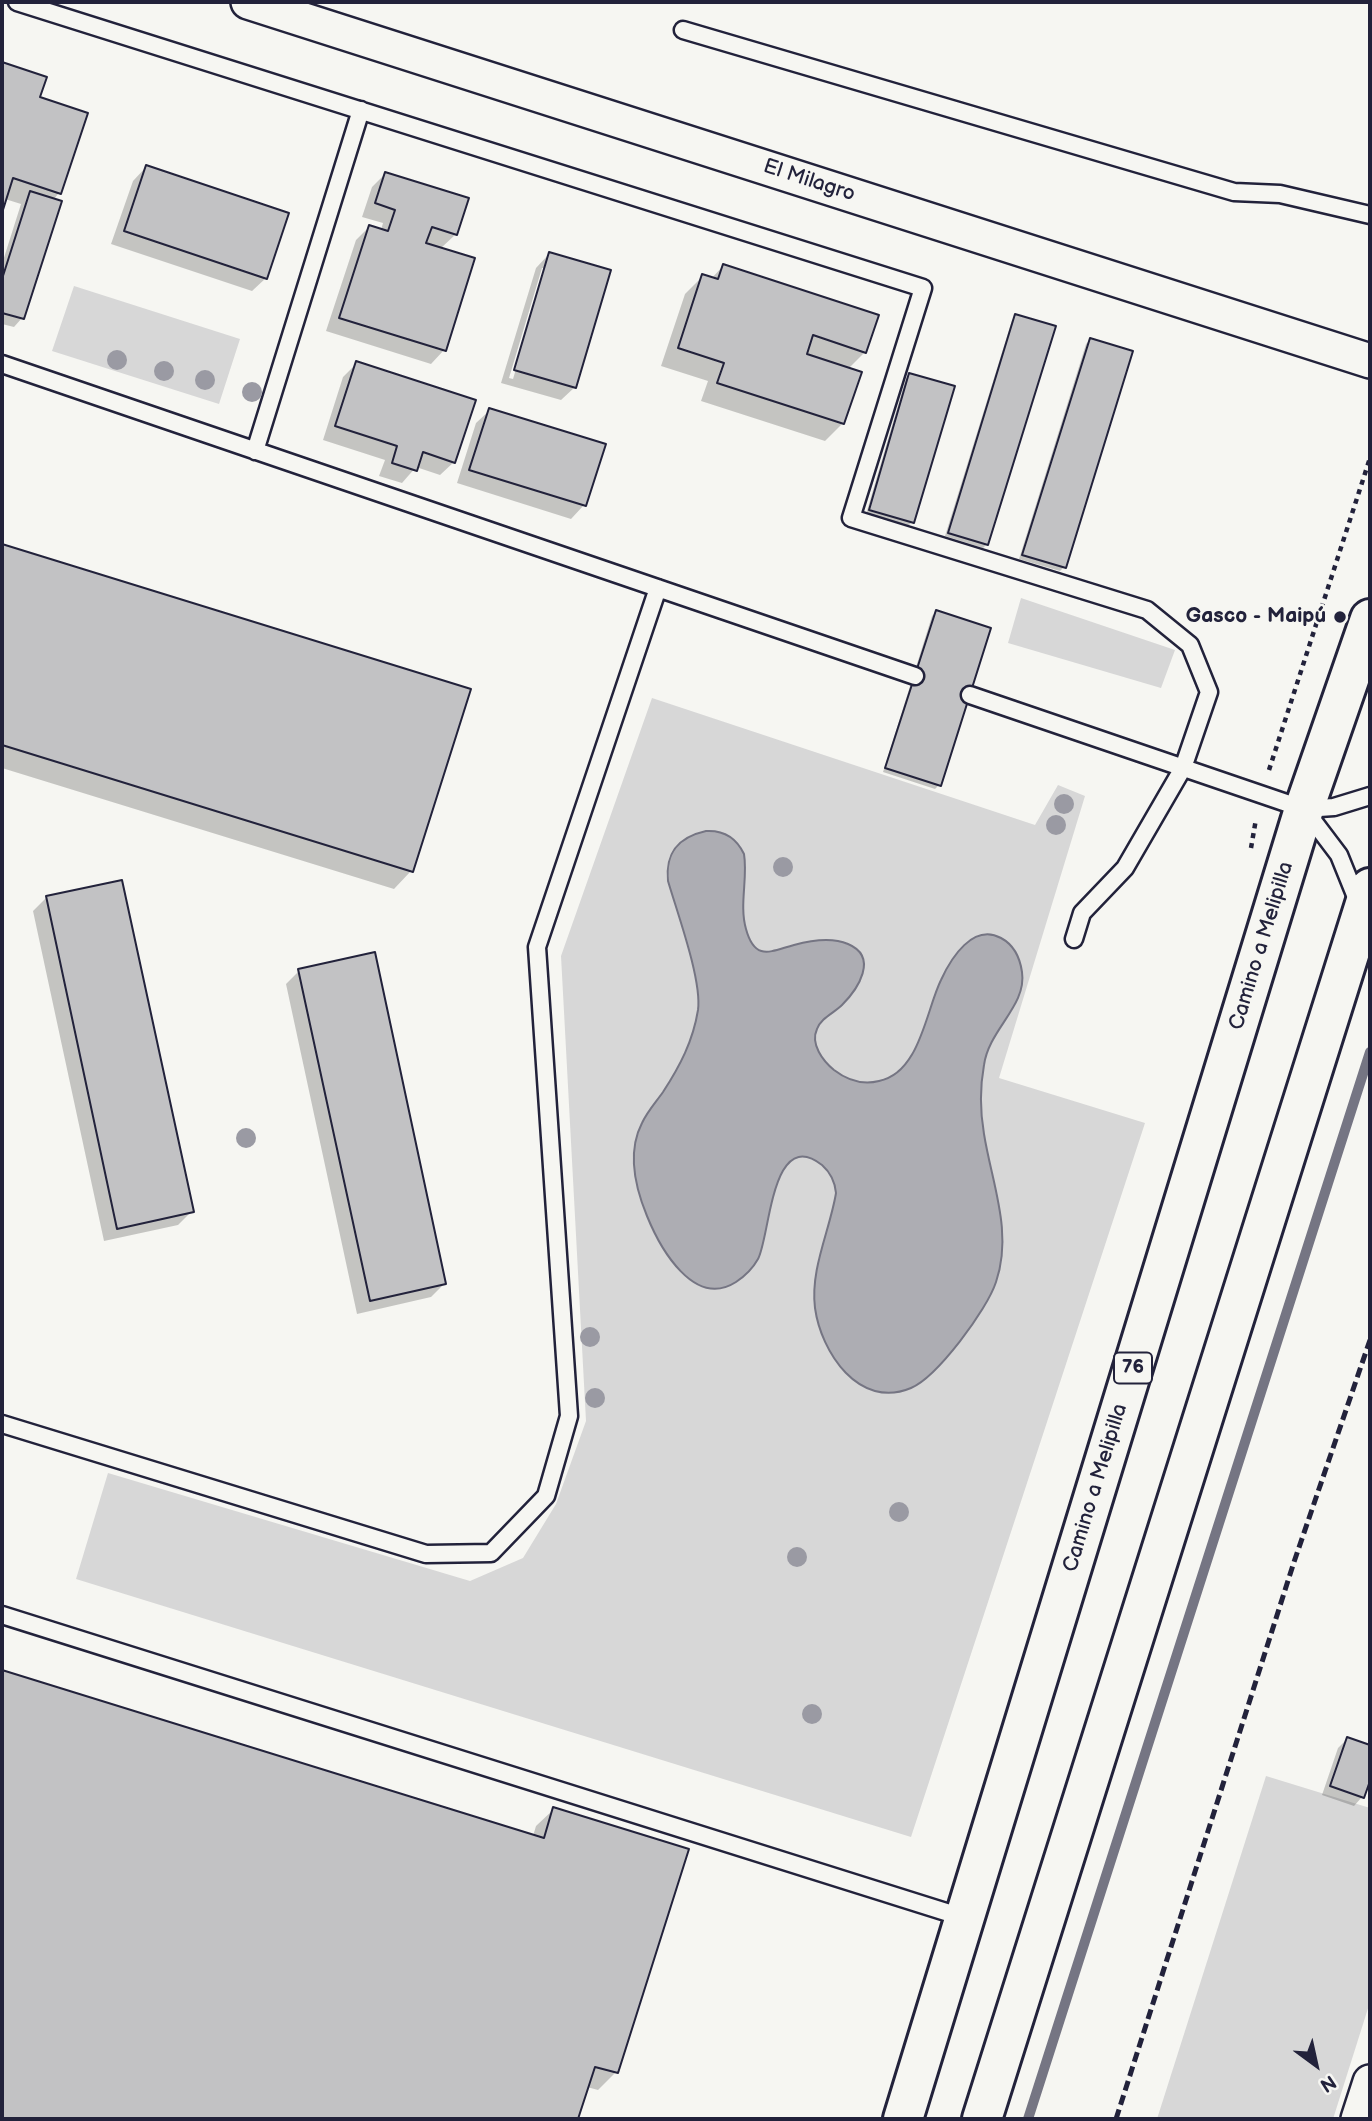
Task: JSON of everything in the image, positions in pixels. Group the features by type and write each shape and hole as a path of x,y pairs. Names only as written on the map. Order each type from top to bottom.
{"main road":[{"name":"Camino a Melipilla","path":"903,2119 1304,809 1370,619"},
{"path":"982,2119 1366,901"}],"street":[{"name":"El Milagro","path":"248,2 1370,361"},
{"path":"1358,2119 1370,2082"}],"lane":[{"path":"16,2 923,288 851,518 1147,610 1190,645 1209,692 1183,768 1125,868 1082,913 1074,939"},
{"path":"683,30 1234,192 1280,194 1370,215"},
{"path":"255,451 361,110"},
{"path":"2,365 915,676"},
{"path":"2,1424 426,1554 491,1553 546,1496 569,1416 537,947 658,588"},
{"path":"970,695 1304,809 1334,807 1370,796"},
{"path":"1304,809 1339,855 1352,884 1366,901"},
{"path":"2,1615 965,1918"}],"shaded area":[{"path":"74,286 240,339 219,404 52,351"},
{"path":"1021,598 1175,650 1161,688 1008,643"},
{"path":"652,698 1035,825 1058,785 1085,796 999,1078 1145,1123 911,1837 76,1579 108,1473 470,1581 523,1558 556,1504 586,1421 561,956"},
{"path":"706,831 729,836 744,854 744,920 754,946 765,952 808,942 835,940 848,944 862,957 863,973 854,991 821,1022 815,1035 816,1046 826,1062 850,1079 861,1082 879,1081 893,1076 904,1066 920,1039 945,971 957,953 972,939 981,935 1001,938 1013,948 1020,962 1022,984 1019,996 987,1052 982,1082 983,1125 1002,1226 1001,1263 991,1294 972,1325 934,1371 911,1388 892,1393 875,1391 859,1384 846,1373 825,1342 815,1308 815,1279 836,1193 832,1178 822,1165 805,1157 792,1160 775,1189 758,1259 739,1280 721,1288 706,1288 681,1271 660,1244 643,1205 634,1170 637,1134 646,1115 680,1063 693,1032 698,1010 693,964 668,881 669,862 681,842"},
{"path":"1266,1776 1370,1808 1370,2002 1333,2119 1157,2119"}],"building":[{"path":"2,62 47,77 40,97 88,113 61,194 13,178 2,213"},
{"path":"146,165 289,213 267,279 124,231"},
{"path":"385,172 469,198 457,235 432,227 426,243 475,258 446,351 339,318 369,225 388,231 395,210 375,203"},
{"path":"30,191 62,201 24,319 2,313 2,279"},
{"path":"549,252 611,270 576,388 514,370"},
{"path":"723,264 879,315 866,353 813,335 807,354 862,372 844,424 717,383 724,363 678,348 702,274 718,279"},
{"path":"1015,314 1056,326 988,545 948,533"},
{"path":"1090,338 1133,351 1066,568 1022,555"},
{"path":"356,361 476,400 455,463 423,452 417,471 392,463 397,446 335,426"},
{"path":"909,373 955,386 914,523 869,510"},
{"path":"489,408 606,444 586,506 469,470"},
{"path":"2,544 471,689 413,872 2,745"},
{"path":"936,610 991,628 941,786 885,768"},
{"path":"122,880 194,1212 117,1229 46,896"},
{"path":"375,952 446,1284 370,1301 298,969"},
{"path":"2,1670 544,1838 553,1807 689,1849 618,2073 595,2067 578,2119 2,2119"},
{"path":"1347,1737 1370,1745 1370,1781 1364,1798 1330,1786"}],"waterway":[{"path":"1028,2119 1370,1052"}],"railway":[{"path":"1116,2119 1294,1562 1370,1340"}],"place":[{"name":"Gasco - Maipú","path":"1340,617"}]}
